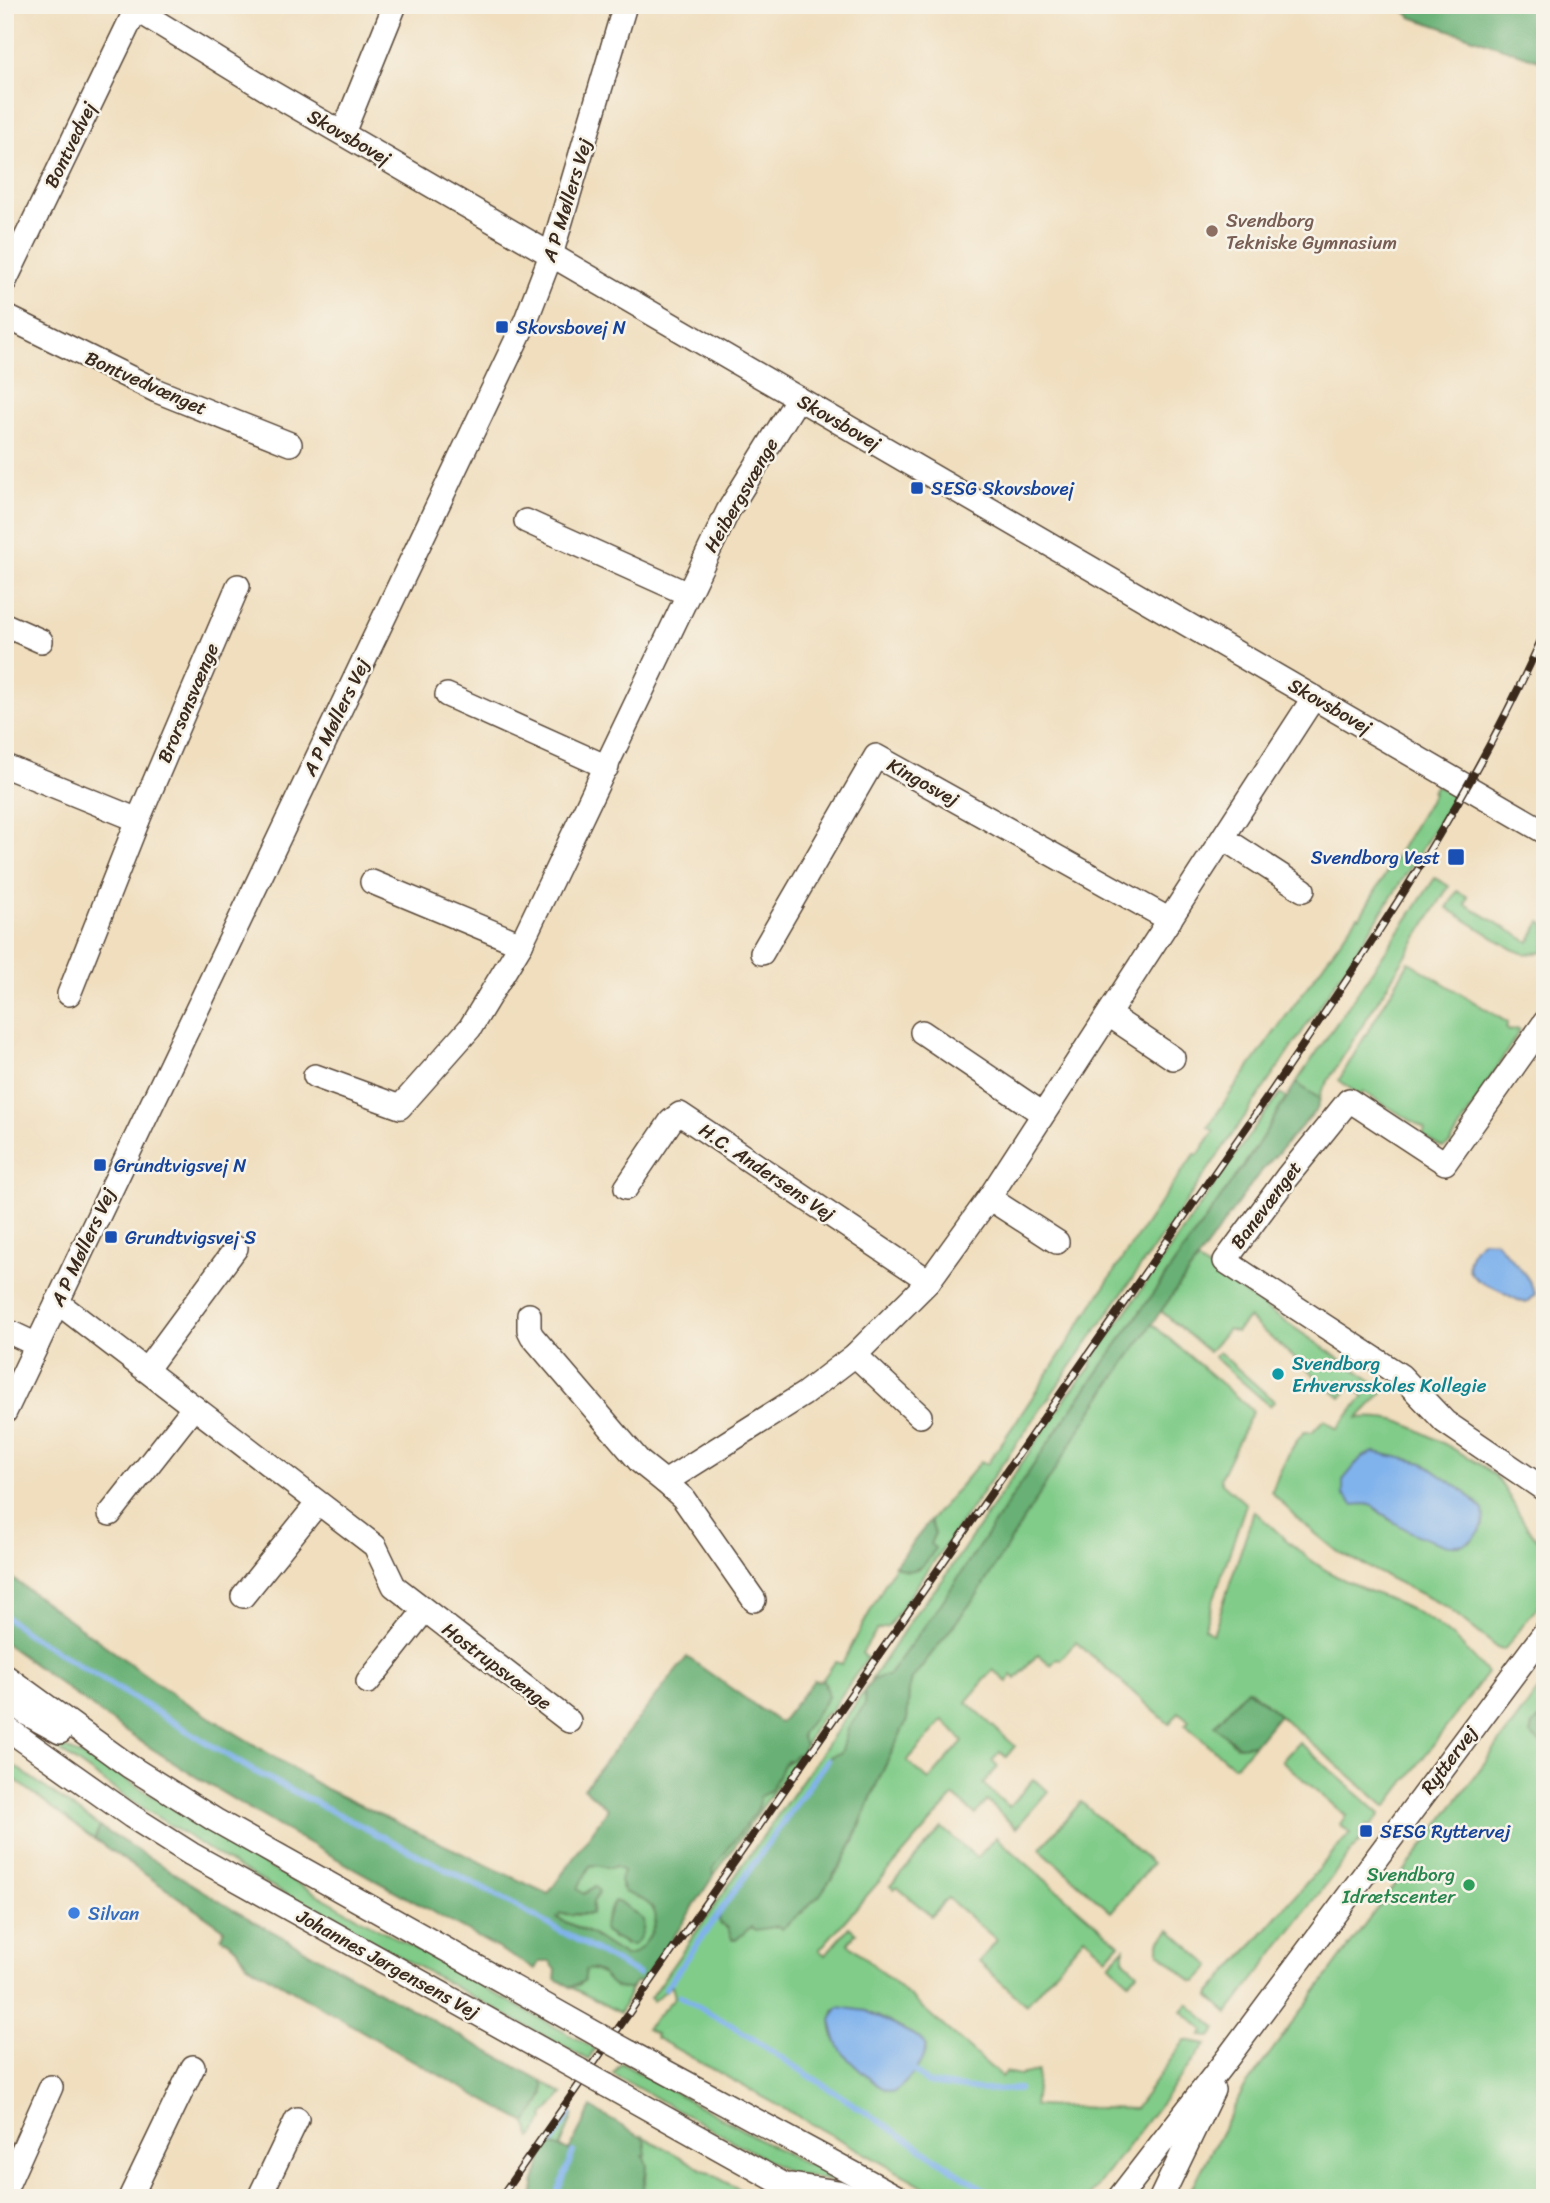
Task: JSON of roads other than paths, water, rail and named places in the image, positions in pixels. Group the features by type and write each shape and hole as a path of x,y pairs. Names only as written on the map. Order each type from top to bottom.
{"street":[{"path":"343,134 395,5"},
{"name":"A P Møllers Vej","path":"5,1412 526,320 551,255 625,5"},
{"name":"Skovsbovej","path":"134,7 343,134 1545,832"},
{"name":"Bontvedvej","path":"5,281 134,7"},
{"name":"Bontvedvænget","path":"5,316 157,391 289,444"},
{"name":"Heibergsvænge","path":"315,1076 400,1107 470,1028 521,944 728,511 798,398"},
{"path":"526,521 688,594"},
{"name":"Brorsonsvænge","path":"69,994 138,821 238,586"},
{"path":"5,625 41,640"},
{"path":"447,695 607,767"},
{"path":"665,1482 804,1394 855,1356 929,1281 989,1198 1314,697"},
{"name":"Kingosvej","path":"762,953 876,756 1170,920"},
{"path":"5,766 138,821"},
{"path":"1223,838 1303,890"},
{"path":"372,882 521,944"},
{"path":"1109,1015 1173,1058"},
{"name":"Banevænget","path":"1545,1022 1445,1164 1349,1100 1287,1177 1225,1261 1401,1376 1445,1422 1545,1490"},
{"path":"922,1032 1042,1114"},
{"name":"H.C. Andersens Vej","path":"626,1188 671,1121 680,1114 929,1281"},
{"path":"989,1198 1057,1242"},
{"path":"146,1370 236,1248"},
{"name":"Hostrupsvænge","path":"57,1302 375,1546 394,1586 569,1721"},
{"path":"528,1315 532,1336 640,1462 683,1498 754,1600"},
{"path":"5,1330 37,1345"},
{"path":"855,1356 920,1416"},
{"path":"110,1514 194,1407"},
{"path":"243,1596 318,1503"},
{"name":"Hostrupsvænge","path":"368,1682 424,1611"},
{"name":"Ryttervej","path":"1119,2198 1229,2056 1545,1632"},
{"name":"Johannes Jørgensens Vej","path":"5,1676 129,1766 257,1845 629,2052 899,2198"},
{"name":"Johannes Jørgensens Vej","path":"5,1698 47,1725 129,1766"},
{"name":"Johannes Jørgensens Vej","path":"5,1727 121,1809 191,1854 808,2198"},
{"name":"Ryttervej","path":"1161,2198 1229,2056"},
{"path":"130,2198 193,2067"},
{"path":"5,2190 51,2087"},
{"name":"Ryttervej","path":"1143,2198 1165,2164 1200,2091"},
{"path":"259,2198 298,2119"},
{"name":"Johannes Jørgensens Vej","path":"781,2183 838,2192 854,2198"}],"water":[{"path":"1484,1240 1496,1241 1528,1279 1535,1294 1526,1303 1480,1282 1471,1273 1470,1257"},
{"path":"1374,1452 1423,1463 1466,1493 1483,1510 1479,1533 1464,1544 1442,1544 1406,1529 1373,1506 1354,1505 1343,1495 1343,1480 1362,1457"},
{"path":"838,2007 866,2011 925,2043 920,2063 905,2083 894,2092 881,2087 864,2074 839,2047 831,2020"}],"waterway":[{"path":"5,1616 28,1634 250,1769 494,1894 638,1974"},
{"path":"666,1988 827,1760"},
{"path":"680,1996 741,2031 997,2198"},
{"path":"913,2070 928,2083 979,2090 1019,2089"},
{"path":"554,2141 570,2113"},
{"path":"556,2198 573,2152"}],"railway":[{"path":"500,2198 1348,979 1454,810 1517,692 1545,631"}],"place":[{"name":"Svendborg Tekniske Gymnasium","path":"1212,231"},
{"name":"Skovsbovej N","path":"502,327"},
{"name":"SESG Skovsbovej","path":"917,488"},
{"name":"Svendborg Vest","path":"1456,857"},
{"name":"Grundtvigsvej N","path":"100,1165"},
{"name":"Grundtvigsvej S","path":"111,1237"},
{"name":"Svendborg Erhvervsskoles Kollegie","path":"1278,1374"},
{"name":"SESG Ryttervej","path":"1366,1831"},
{"name":"Svendborg Idrætscenter","path":"1469,1885"},
{"name":"Silvan","path":"74,1913"}]}
